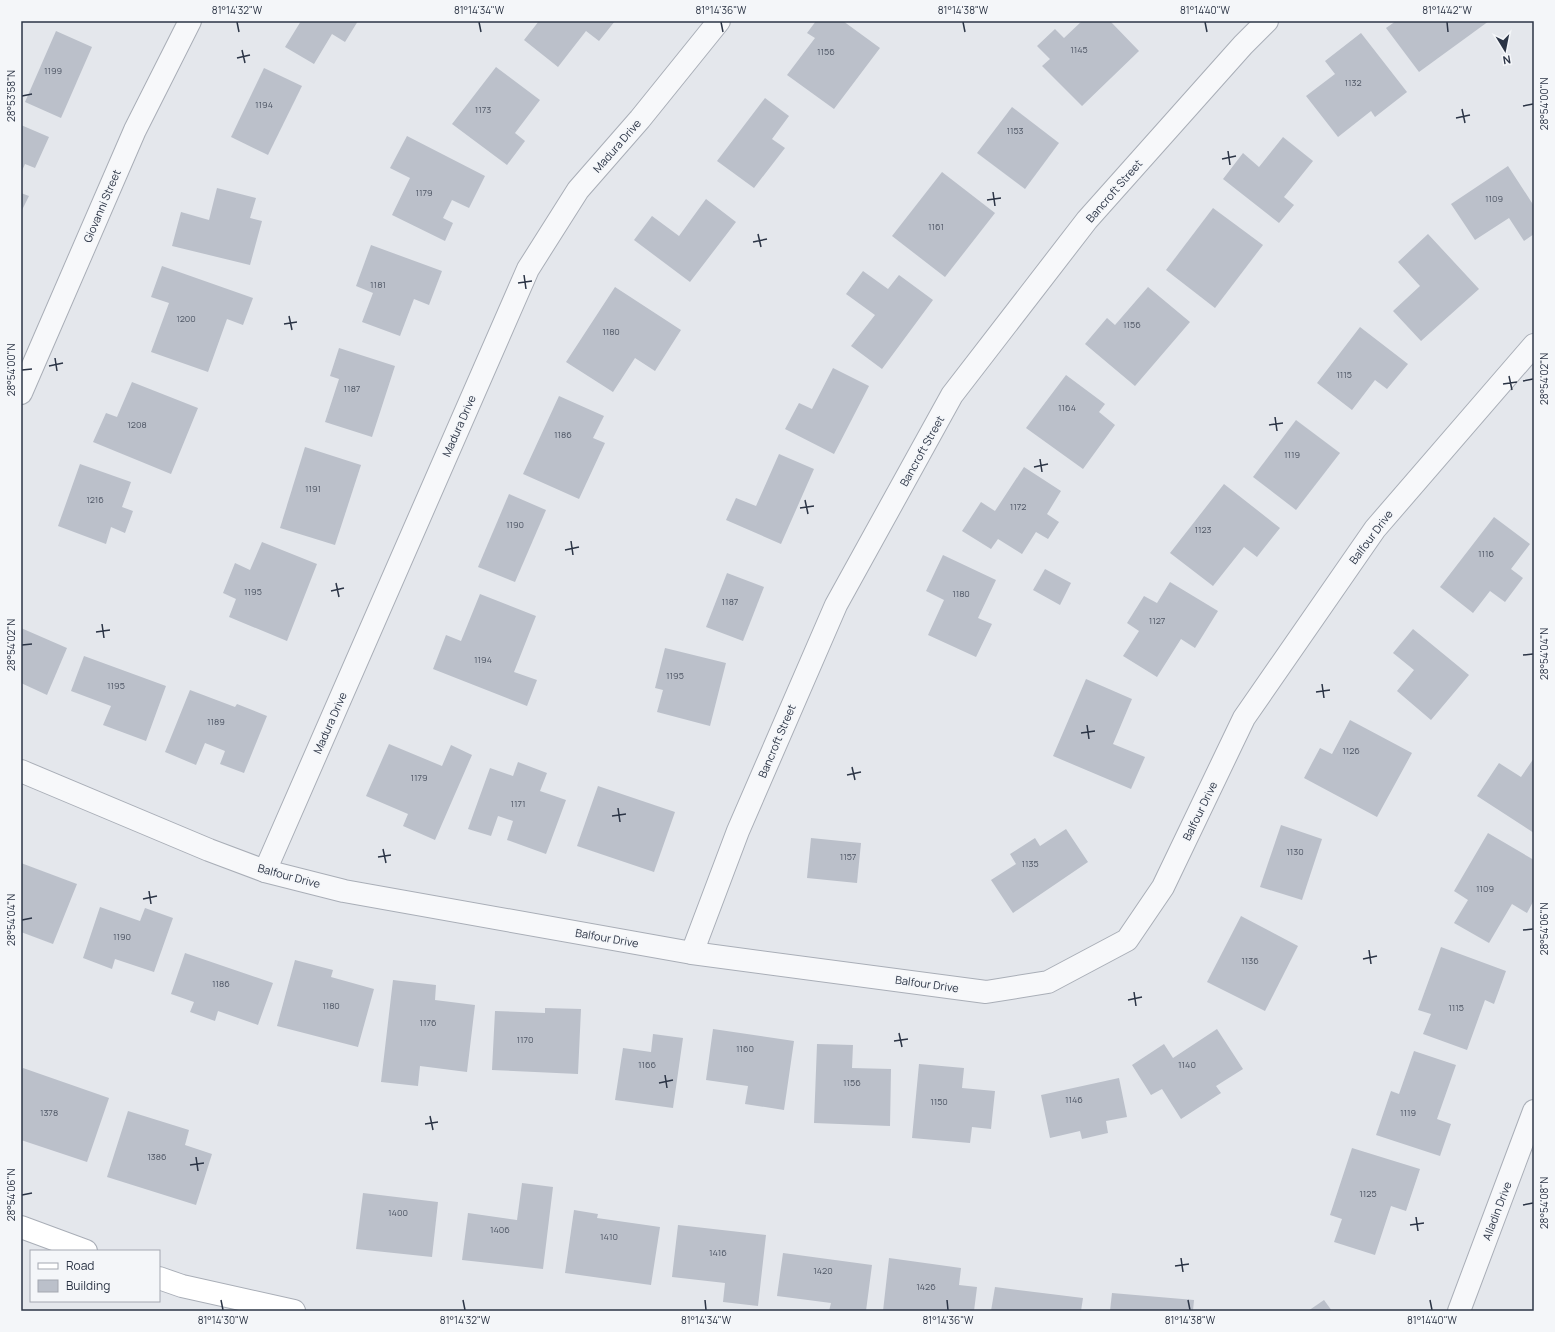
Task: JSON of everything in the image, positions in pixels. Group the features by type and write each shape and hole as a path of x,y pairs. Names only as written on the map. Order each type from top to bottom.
{"main road":[{"path":"21,1227 83,1250"},
{"path":"160,1278 182,1286 294,1311"}],"street":[{"name":"Giovanni Street","path":"21,393 135,130 190,21"},
{"name":"Madura Drive","path":"265,871 528,269 578,190 640,120 719,21"},
{"name":"Bancroft Street","path":"692,953 738,831 836,605 952,395 1087,220 1243,45 1267,21"},
{"name":"Balfour Drive","path":"21,771 209,850 265,871 344,891 692,953 986,992 1048,982 1127,940 1163,887 1244,718 1375,529 1534,345"},
{"name":"Alladin Drive","path":"1459,1311 1534,1111"}],"building":[{"path":"301,21 358,21 345,42 332,34 314,64 285,47"},
{"path":"539,21 615,21 599,41 586,31 558,67 524,40"},
{"path":"816,21 843,21 880,48 834,109 787,75 815,38 807,33"},
{"path":"1082,21 1110,21 1139,51 1082,106 1042,66 1050,59 1037,46 1055,29 1064,38"},
{"path":"1396,21 1489,21 1419,72 1386,28"},
{"path":"56,31 92,47 61,118 25,102"},
{"path":"1361,33 1407,92 1375,117 1371,111 1338,137 1306,96 1335,74 1325,61"},
{"path":"496,67 540,100 515,133 525,141 507,165 452,124"},
{"path":"264,68 302,86 268,155 231,137"},
{"path":"765,98 789,116 772,139 785,148 754,188 717,161"},
{"path":"1012,107 1059,143 1025,189 977,153"},
{"path":"21,125 49,137 35,168 25,164 21,173"},
{"path":"407,136 485,176 469,208 452,200 443,218 453,223 445,241 392,215 410,178 390,168"},
{"path":"1283,137 1313,161 1284,197 1294,205 1279,223 1223,179 1243,153 1259,167"},
{"path":"1508,166 1534,206 1534,234 1524,241 1509,218 1475,240 1451,204"},
{"path":"942,172 995,213 945,277 892,236"},
{"path":"217,188 256,198 250,218 262,221 250,265 172,246 181,212 209,220"},
{"path":"21,193 29,196 21,212"},
{"path":"706,199 736,222 690,282 634,240 652,216 679,236"},
{"path":"1213,208 1263,245 1215,308 1166,270"},
{"path":"1428,234 1479,289 1421,341 1393,311 1420,286 1398,262"},
{"path":"371,245 442,271 429,305 414,299 400,336 362,322 373,293 356,286"},
{"path":"162,266 253,298 243,325 227,319 208,372 151,352 169,303 151,297"},
{"path":"863,271 888,289 899,275 933,300 882,369 851,346 875,315 846,294"},
{"path":"615,287 681,330 655,371 635,358 613,392 566,362"},
{"path":"1148,287 1190,322 1135,386 1085,344 1107,318 1115,325"},
{"path":"1360,327 1408,364 1387,389 1375,380 1352,410 1317,383"},
{"path":"339,348 395,366 372,437 325,422 339,379 330,376"},
{"path":"833,368 869,386 834,454 785,429 799,403 812,409"},
{"path":"1066,375 1105,404 1099,412 1115,425 1083,469 1026,428"},
{"path":"132,382 198,408 171,474 93,442 106,413 117,417"},
{"path":"559,396 604,416 593,438 605,443 579,499 523,474"},
{"path":"1296,420 1340,453 1296,510 1253,477"},
{"path":"305,447 361,465 335,545 280,528"},
{"path":"779,454 814,469 781,544 726,520 736,498 756,506"},
{"path":"80,464 131,482 122,507 133,511 125,533 111,527 106,544 58,526"},
{"path":"1024,467 1061,491 1047,514 1059,522 1048,539 1036,532 1022,554 998,539 991,549 962,531 981,502 995,511"},
{"path":"1224,484 1280,528 1257,557 1244,547 1213,586 1170,553"},
{"path":"509,494 546,510 515,582 478,567"},
{"path":"1494,517 1530,544 1511,569 1523,578 1505,602 1490,591 1473,613 1440,587"},
{"path":"262,542 317,564 287,641 229,617 236,599 223,593 235,563 250,570"},
{"path":"943,555 996,580 978,618 992,624 976,657 928,635 944,600 926,591"},
{"path":"1045,569 1071,583 1060,605 1033,590"},
{"path":"727,573 764,587 743,641 706,627"},
{"path":"1170,582 1218,611 1195,648 1181,639 1157,677 1123,656 1139,631 1127,623 1144,596 1157,603"},
{"path":"480,594 536,616 514,672 537,680 527,706 433,669 446,635 461,641"},
{"path":"21,628 67,648 47,695 21,683"},
{"path":"1413,629 1469,675 1431,720 1397,691 1414,670 1393,653"},
{"path":"665,648 726,663 710,726 657,712 663,690 655,688"},
{"path":"84,656 166,686 146,741 103,725 111,706 71,691"},
{"path":"1086,679 1132,699 1113,744 1145,757 1131,789 1053,756"},
{"path":"190,690 235,707 237,704 267,716 244,773 220,764 225,751 205,743 196,765 165,752"},
{"path":"1350,720 1412,753 1377,817 1304,778 1320,748 1332,754"},
{"path":"389,744 442,766 451,745 472,755 435,840 403,826 408,814 366,796"},
{"path":"1534,758 1534,833 1477,796 1499,763 1521,777"},
{"path":"518,762 547,773 540,791 566,800 546,854 507,840 513,821 498,816 491,836 468,829 490,768 513,776"},
{"path":"598,786 675,812 654,872 577,846"},
{"path":"1281,825 1322,839 1302,900 1260,887"},
{"path":"1066,829 1088,862 1013,913 991,880 1016,864 1010,854 1035,838 1040,846"},
{"path":"1488,833 1534,860 1534,900 1527,913 1512,904 1489,943 1454,923 1468,900 1454,891"},
{"path":"811,838 861,843 857,883 807,878"},
{"path":"21,863 77,884 53,944 21,932"},
{"path":"100,907 140,921 145,908 173,918 154,972 115,959 112,969 83,958"},
{"path":"1241,916 1298,946 1265,1011 1207,982"},
{"path":"1441,947 1506,971 1494,1004 1485,1000 1467,1050 1423,1034 1431,1014 1418,1010"},
{"path":"185,953 273,983 258,1025 218,1011 215,1021 190,1012 194,1002 171,994"},
{"path":"295,960 333,970 331,977 374,989 358,1047 277,1026"},
{"path":"393,980 436,985 435,1000 475,1005 467,1072 420,1066 418,1086 381,1082"},
{"path":"545,1008 581,1009 578,1074 492,1070 495,1011 545,1013"},
{"path":"713,1029 794,1041 784,1110 745,1104 748,1086 706,1080"},
{"path":"1217,1029 1243,1069 1216,1086 1221,1093 1181,1119 1162,1089 1151,1095 1132,1065 1164,1044 1173,1058"},
{"path":"653,1034 683,1038 673,1108 615,1100 623,1048 651,1052"},
{"path":"817,1044 853,1045 852,1068 891,1069 890,1126 814,1123"},
{"path":"1414,1051 1456,1065 1437,1119 1451,1124 1440,1156 1376,1135 1391,1091 1399,1094"},
{"path":"919,1064 964,1068 962,1088 995,1091 991,1129 972,1127 970,1143 912,1138"},
{"path":"23,1068 109,1098 87,1162 21,1140 21,1073"},
{"path":"1119,1078 1127,1117 1106,1121 1108,1133 1082,1139 1080,1131 1050,1138 1041,1095"},
{"path":"128,1111 189,1130 185,1145 212,1154 196,1205 107,1177"},
{"path":"1352,1148 1420,1169 1406,1211 1391,1206 1375,1255 1334,1242 1342,1219 1330,1215"},
{"path":"522,1183 553,1187 543,1269 462,1260 468,1213 517,1220"},
{"path":"363,1193 438,1202 432,1257 356,1249"},
{"path":"574,1210 598,1214 597,1218 660,1227 651,1285 565,1273"},
{"path":"678,1225 766,1235 758,1306 723,1302 725,1283 672,1277"},
{"path":"783,1253 872,1265 866,1311 829,1311 831,1303 777,1296"},
{"path":"889,1258 961,1268 959,1285 977,1287 974,1311 883,1311"},
{"path":"995,1287 1083,1298 1081,1311 991,1311"},
{"path":"1112,1293 1194,1300 1193,1311 1110,1311"},
{"path":"1324,1300 1332,1311 1308,1311"}]}
